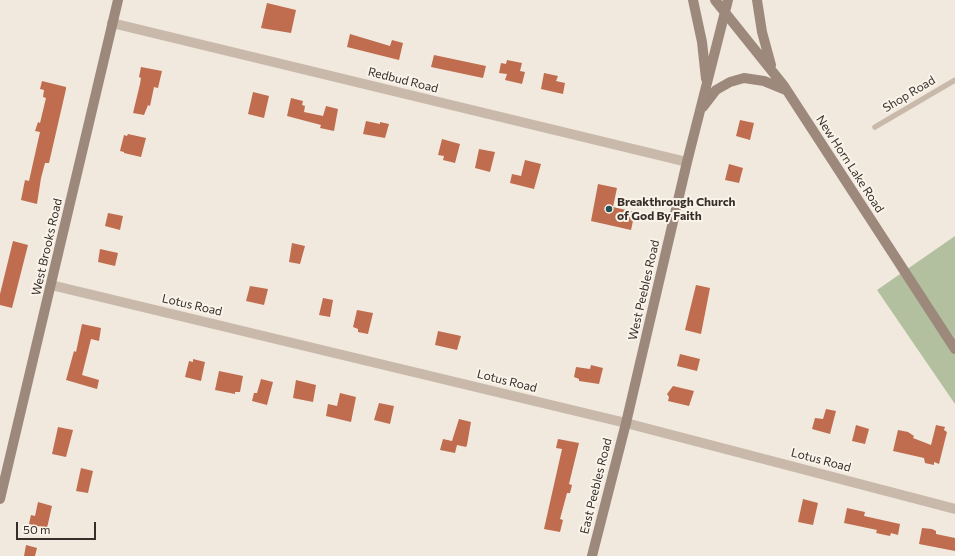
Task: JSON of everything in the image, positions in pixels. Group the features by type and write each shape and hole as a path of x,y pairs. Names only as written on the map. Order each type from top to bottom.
{"main road":[{"name":"West Brooks Road","path":"0,500 118,0"},
{"path":"693,0 702,42 707,85"},
{"name":"New Horn Lake Road","path":"715,0 787,90 955,349"},
{"name":"West Peebles Road","path":"626,423 687,162 728,0"},
{"path":"757,0 762,32 773,71"},
{"path":"700,110 716,90 730,82 744,78 764,81 787,90"},
{"name":"East Peebles Road","path":"592,556 626,423"}],"street":[{"name":"Redbud Road","path":"112,23 687,162"},
{"name":"Lotus Road","path":"51,284 626,423 955,509"}],"lane":[{"name":"Shop Road","path":"875,128 955,80"}],"green space":[{"path":"955,236 955,404 877,290"}],"building":[{"path":"267,3 296,10 291,33 261,28"},
{"path":"350,34 390,46 392,40 403,43 399,60 347,47"},
{"path":"434,55 486,66 483,78 431,67"},
{"path":"507,60 522,63 520,71 525,72 522,84 505,80 507,74 499,73 501,63 506,64"},
{"path":"141,67 162,71 158,88 154,87 150,106 148,105 144,115 133,113 140,84 141,78 139,77"},
{"path":"544,73 558,76 556,81 565,83 563,94 541,89"},
{"path":"42,81 66,87 66,89 49,163 45,163 41,178 37,204 21,200 25,180 29,181 40,132 35,131 38,122 40,123 46,98 43,97 44,90 40,89"},
{"path":"253,92 269,96 264,118 248,114"},
{"path":"291,98 303,101 302,105 305,106 304,112 323,116 326,106 338,109 334,131 320,128 321,125 287,116"},
{"path":"740,120 754,123 750,140 736,136"},
{"path":"366,121 389,124 385,138 363,134"},
{"path":"128,134 146,138 141,157 120,151 124,135 127,136"},
{"path":"442,139 460,144 455,163 443,160 444,156 438,155"},
{"path":"479,149 495,152 490,172 475,168"},
{"path":"525,160 541,164 534,189 510,183 512,174 521,176"},
{"path":"729,164 743,168 739,183 725,180"},
{"name":"Breakthrough Church of God By Faith","path":"598,184 617,188 613,207 635,212 631,230 591,221"},
{"path":"108,213 123,216 120,230 105,226"},
{"path":"13,241 28,245 12,308 0,305 0,294"},
{"path":"292,243 305,246 300,264 289,262"},
{"path":"100,249 118,253 115,266 98,262"},
{"path":"696,285 710,288 701,334 685,330"},
{"path":"250,286 268,289 264,305 246,301"},
{"path":"323,298 333,300 330,317 319,315"},
{"path":"357,310 373,313 368,334 358,332 358,329 353,327"},
{"path":"82,324 101,328 99,341 91,339 82,375 99,380 97,389 66,380 74,351 76,352"},
{"path":"438,331 461,336 457,350 435,345"},
{"path":"680,354 700,359 697,371 677,366"},
{"path":"193,359 205,362 201,381 185,377 189,361 193,362"},
{"path":"591,365 603,368 599,384 579,381 579,379 574,377 576,367 590,369"},
{"path":"219,371 243,376 240,392 235,392 235,394 215,390"},
{"path":"261,379 273,382 267,405 252,401 254,393 257,393"},
{"path":"296,380 316,385 313,402 293,398"},
{"path":"673,386 694,391 689,406 668,401 669,397 667,394"},
{"path":"340,393 356,397 351,422 326,416 328,404 337,406"},
{"path":"379,403 394,406 390,424 374,420"},
{"path":"826,409 836,411 830,434 812,429 815,418 823,419"},
{"path":"459,419 471,422 466,447 457,445 455,453 440,450 443,439 452,441"},
{"path":"856,425 869,429 865,444 852,441"},
{"path":"936,425 945,427 944,430 947,432 939,464 934,462 934,465 925,463 924,458 893,451 898,430 908,432 914,436 913,438 931,445"},
{"path":"58,427 73,430 66,457 52,454"},
{"path":"558,439 579,443 569,484 572,485 570,493 567,493 560,519 563,520 560,532 544,529 562,449 556,448"},
{"path":"81,468 93,471 88,493 76,491"},
{"path":"803,499 818,503 813,525 798,522"},
{"path":"38,502 52,506 47,528 29,524 31,515 35,516"},
{"path":"847,508 865,512 864,516 900,524 898,535 891,533 890,536 876,533 877,530 844,523"},
{"path":"922,528 932,529 936,531 936,534 955,538 955,551 919,544"},
{"path":"26,545 37,548 35,556 24,556"}],"place":[{"name":"Breakthrough Church of God By Faith","path":"609,209"}]}
